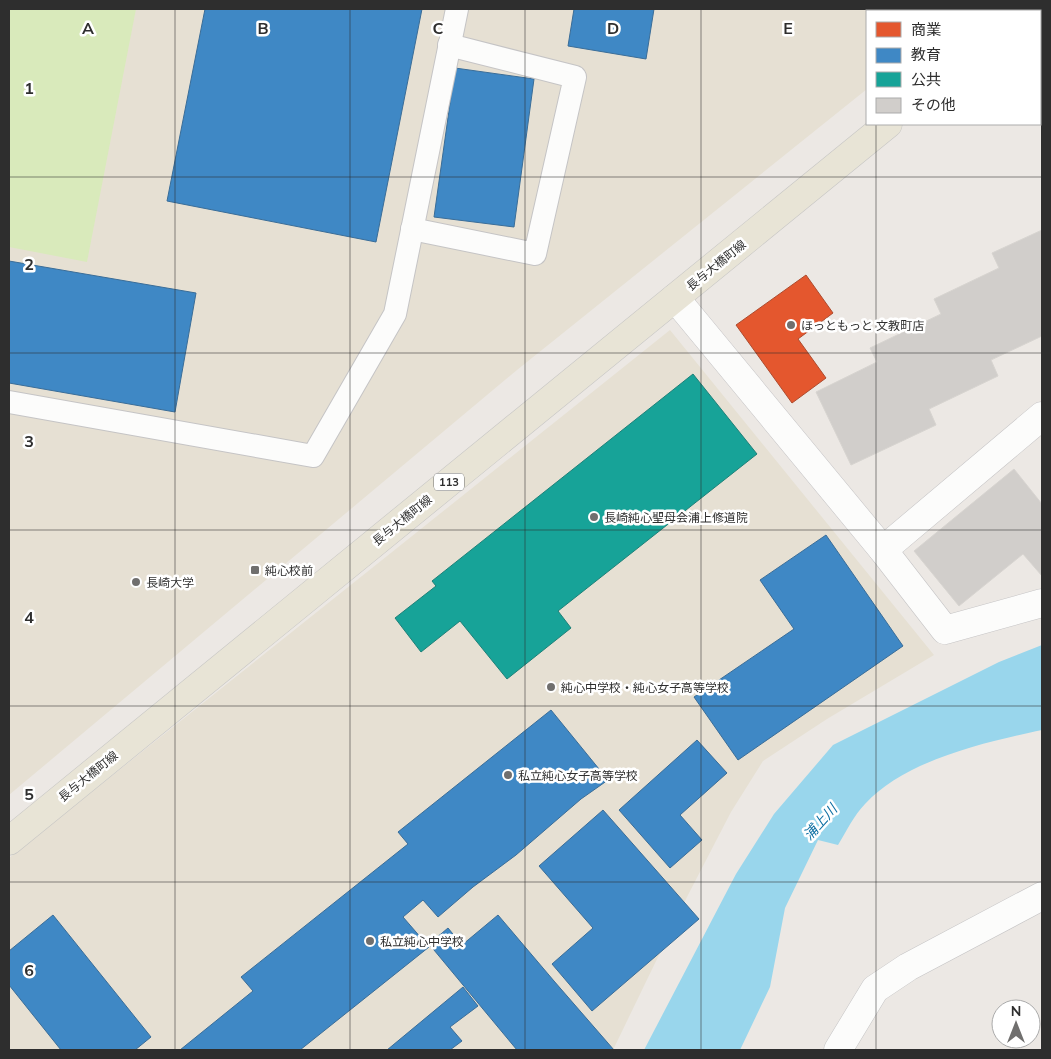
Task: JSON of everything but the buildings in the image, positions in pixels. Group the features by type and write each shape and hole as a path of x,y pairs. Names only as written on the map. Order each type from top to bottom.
{"main road":[{"name":"長与大橋町線","path":"9,841 887,125"}],"street":[{"path":"675,298 883,550 944,630 1042,603"},
{"path":"883,550 1042,416"},
{"path":"838,1050 875,989 908,967 1042,896"}],"lane":[{"path":"9,402 314,456 394,314 457,9"},
{"path":"412,229 535,254 575,77 449,44"}],"shaded area":[{"name":"長崎大学","path":"9,9 968,9 866,10 866,90 517,370 9,795"},
{"name":"純心中学校・純心女子高等学校","path":"670,330 934,655 827,719 763,761 731,812 688,895 613,1050 9,1050 9,858"}],"green space":[{"path":"9,9 136,9 87,262 9,247"}],"water":[{"name":"浦上川","path":"1042,645 1042,730 996,740 924,764 882,789 865,804 838,845 818,840 785,908 770,987 740,1050 644,1050 736,874 774,814 833,745 999,662"}],"place":[{"name":"ほっともっと 文教町店","path":"791,325"},
{"name":"長崎純心聖母会浦上修道院","path":"594,517"},
{"name":"純心校前","path":"255,570"},
{"name":"長崎大学","path":"136,582"},
{"name":"純心中学校・純心女子高等学校","path":"551,687"},
{"name":"私立純心女子高等学校","path":"508,775"},
{"name":"私立純心中学校","path":"370,941"}]}
